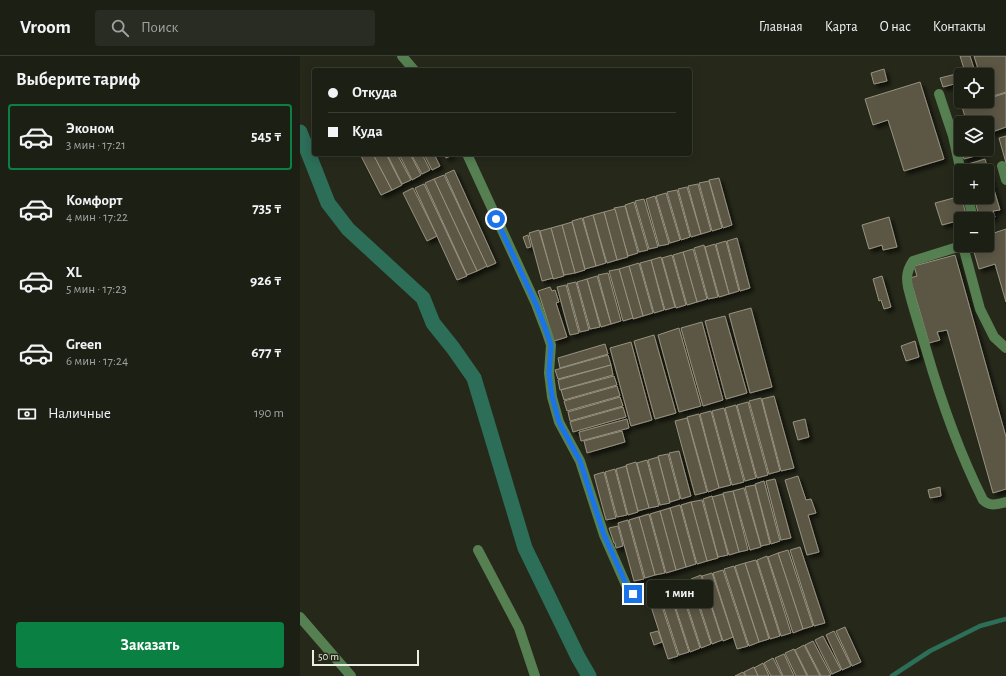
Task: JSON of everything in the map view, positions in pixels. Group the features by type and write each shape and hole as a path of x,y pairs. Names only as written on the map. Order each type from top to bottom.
{"street":[{"path":"402,56 412,68"},
{"path":"939,94 959,164"},
{"path":"468,156 536,304 547,333 551,345 549,374 552,396 559,422 580,461 604,535 627,586 633,594"},
{"path":"1002,166 1006,180"},
{"path":"954,248 913,261 909,267 906,278 942,403 970,474 983,500 987,503 995,505 1006,502"},
{"path":"965,252 980,309 994,337 1006,348"},
{"path":"478,550 520,628 535,676"},
{"path":"300,616 351,676"}],"building":[{"path":"960,56 970,56 974,68 964,68"},
{"path":"974,56 1006,56 1006,92 994,96 994,68 978,68"},
{"path":"884,69 887,81 874,84 871,73"},
{"path":"954,74 954,84 943,87 940,78"},
{"path":"920,82 944,159 904,171 888,120 873,125 865,99"},
{"path":"1006,93 1006,127 994,131 994,116 965,116 962,108 994,108 994,97"},
{"path":"1006,136 1006,163 999,138"},
{"path":"361,156 374,156 392,190 381,195"},
{"path":"374,156 387,156 402,185 392,190"},
{"path":"388,156 398,156 411,180 402,184"},
{"path":"400,156 411,156 421,175 412,180"},
{"path":"412,156 423,156 430,170 422,174"},
{"path":"425,156 435,156 440,166 432,170"},
{"path":"963,156 975,156 964,159"},
{"path":"985,159 986,164 968,164"},
{"path":"454,170 496,263 487,267 445,174"},
{"path":"444,175 487,266 477,271 434,179"},
{"path":"719,178 732,225 723,228 709,180"},
{"path":"434,179 477,271 467,275 425,183"},
{"path":"709,181 722,228 712,231 699,183"},
{"path":"424,184 467,276 457,280 415,188"},
{"path":"698,184 711,231 701,234 688,186"},
{"path":"687,187 701,234 691,237 678,189"},
{"path":"413,188 437,236 427,241 403,193"},
{"path":"677,190 690,237 681,240 667,192"},
{"path":"994,190 1000,210 993,212 978,212 976,204 994,204"},
{"path":"666,193 680,240 670,243 656,196"},
{"path":"655,196 669,244 659,246 646,199"},
{"path":"954,198 954,204 963,204 965,212 954,212 954,222 942,225 935,203"},
{"path":"644,199 658,247 649,249 635,201"},
{"path":"634,202 648,250 639,252 625,205"},
{"path":"625,206 638,253 628,256 614,208"},
{"path":"615,209 628,257 617,260 604,212"},
{"path":"604,212 617,260 607,263 593,215"},
{"path":"593,215 606,263 596,266 583,218"},
{"path":"889,217 897,247 883,250 882,245 869,249 862,225"},
{"path":"582,218 596,266 585,269 572,221"},
{"path":"572,222 585,270 575,273 562,225"},
{"path":"562,225 575,273 564,275 551,228"},
{"path":"551,228 564,276 553,279 540,231"},
{"path":"1006,229 1006,302 995,264 979,269 974,252 994,252 994,233"},
{"path":"539,230 553,278 542,281 529,233"},
{"path":"528,235 531,247 527,248 523,237"},
{"path":"737,238 750,288 740,291 727,241"},
{"path":"726,241 739,291 729,294 716,244"},
{"path":"715,244 729,294 719,297 705,247"},
{"path":"704,245 718,297 708,299 694,248"},
{"path":"693,249 707,299 697,302 683,252"},
{"path":"683,252 697,302 687,305 673,255"},
{"path":"672,255 686,305 676,308 662,258"},
{"path":"955,255 1006,437 1006,489 993,493 947,330 937,332 940,340 929,343 910,278 917,276 914,266"},
{"path":"661,257 675,307 665,310 651,260"},
{"path":"651,260 664,310 654,313 640,263"},
{"path":"639,263 653,313 643,316 629,266"},
{"path":"629,266 643,316 633,319 619,269"},
{"path":"619,269 633,318 623,321 609,271"},
{"path":"608,273 621,321 611,324 598,275"},
{"path":"597,276 611,324 601,327 587,279"},
{"path":"882,276 891,307 884,309 881,300 879,301 873,279"},
{"path":"587,279 600,327 590,329 577,282"},
{"path":"576,282 589,330 580,332 567,284"},
{"path":"566,285 579,333 570,335 557,287"},
{"path":"550,287 552,291 555,290 559,302 556,303 567,337 554,341 538,291"},
{"path":"751,308 772,387 750,393 729,314"},
{"path":"725,316 747,393 726,399 705,321"},
{"path":"702,322 723,400 703,406 681,328"},
{"path":"679,328 701,406 679,412 658,335"},
{"path":"654,335 676,413 655,419 634,341"},
{"path":"915,341 919,357 906,361 901,346"},
{"path":"631,342 652,420 631,426 610,348"},
{"path":"605,344 608,354 560,368 558,358"},
{"path":"608,355 611,365 558,379 555,370"},
{"path":"611,365 613,375 560,390 558,380"},
{"path":"614,376 617,385 564,400 561,390"},
{"path":"617,386 620,396 567,411 564,401"},
{"path":"774,396 794,468 781,471 762,399"},
{"path":"620,397 623,406 570,421 568,412"},
{"path":"761,398 780,471 769,474 749,401"},
{"path":"748,402 768,475 757,478 737,405"},
{"path":"736,405 756,478 745,481 725,408"},
{"path":"623,407 626,417 573,432 570,422"},
{"path":"724,408 744,482 732,485 712,411"},
{"path":"711,411 731,485 719,488 700,414"},
{"path":"699,414 719,488 708,492 687,417"},
{"path":"687,418 707,492 695,495 675,421"},
{"path":"627,419 629,428 581,441 579,432"},
{"path":"805,419 809,437 798,440 793,422"},
{"path":"622,431 625,442 587,453 584,441"},
{"path":"679,451 691,496 681,499 669,453"},
{"path":"668,454 680,499 670,502 658,456"},
{"path":"658,457 670,503 660,505 648,460"},
{"path":"647,460 659,506 649,508 637,463"},
{"path":"636,462 649,508 638,511 626,465"},
{"path":"626,466 638,512 628,515 616,469"},
{"path":"615,469 627,515 617,517 605,472"},
{"path":"604,472 616,518 606,520 594,475"},
{"path":"798,476 806,500 811,499 816,513 808,515 819,552 807,555 785,480"},
{"path":"775,479 791,538 781,540 766,481"},
{"path":"764,481 780,541 771,544 755,484"},
{"path":"755,485 770,544 761,546 745,487"},
{"path":"940,487 941,496 930,498 928,490"},
{"path":"744,488 761,547 750,550 733,491"},
{"path":"733,491 748,550 739,552 723,493"},
{"path":"723,494 739,552 729,555 712,497"},
{"path":"712,496 728,555 718,557 703,499"},
{"path":"702,500 718,558 707,561 691,502"},
{"path":"691,502 707,561 697,564 681,505"},
{"path":"680,505 696,564 686,567 670,508"},
{"path":"670,508 686,567 676,570 660,511"},
{"path":"660,511 676,570 666,573 650,514"},
{"path":"649,514 665,573 655,575 639,517"},
{"path":"639,517 655,575 645,578 629,520"},
{"path":"628,520 644,579 634,581 618,523"},
{"path":"618,526 623,546 616,548 609,528"},
{"path":"800,547 825,623 814,626 790,550"},
{"path":"788,550 813,626 803,629 778,553"},
{"path":"778,553 803,629 793,633 768,557"},
{"path":"767,556 791,633 781,636 757,560"},
{"path":"756,560 780,636 770,639 745,563"},
{"path":"745,563 769,639 759,642 735,566"},
{"path":"734,566 759,642 749,646 724,569"},
{"path":"723,570 748,646 737,649 713,573"},
{"path":"712,573 733,637 723,641 702,576"},
{"path":"701,575 722,640 712,644 691,579"},
{"path":"690,580 711,644 701,648 680,583"},
{"path":"679,584 700,648 690,652 669,587"},
{"path":"668,587 689,652 679,655 658,590"},
{"path":"657,591 678,656 668,659 647,594"},
{"path":"845,627 861,662 852,666 836,631"},
{"path":"658,631 662,642 654,645 650,633"},
{"path":"834,631 851,666 842,670 826,635"},
{"path":"823,636 841,670 832,674 815,640"},
{"path":"813,641 831,675 821,676 805,645"},
{"path":"804,645 820,676 808,676 795,650"},
{"path":"794,649 807,676 796,676 785,653"},
{"path":"784,654 794,676 783,676 775,658"},
{"path":"773,658 782,676 771,676 764,663"},
{"path":"763,663 769,676 758,676 754,668"},
{"path":"754,667 758,676 746,676 744,672"},
{"path":"743,672 745,676 735,676"}],"waterway":[{"path":"300,132 328,203 348,229 423,298 433,323 474,378 525,548 578,657 589,676"},
{"path":"892,676 930,651 980,626 1006,619"}],"route":[{"path":"496,219 536,304 551,345 549,374 552,396 559,422 580,461 604,535 627,586 633,594"}]}
